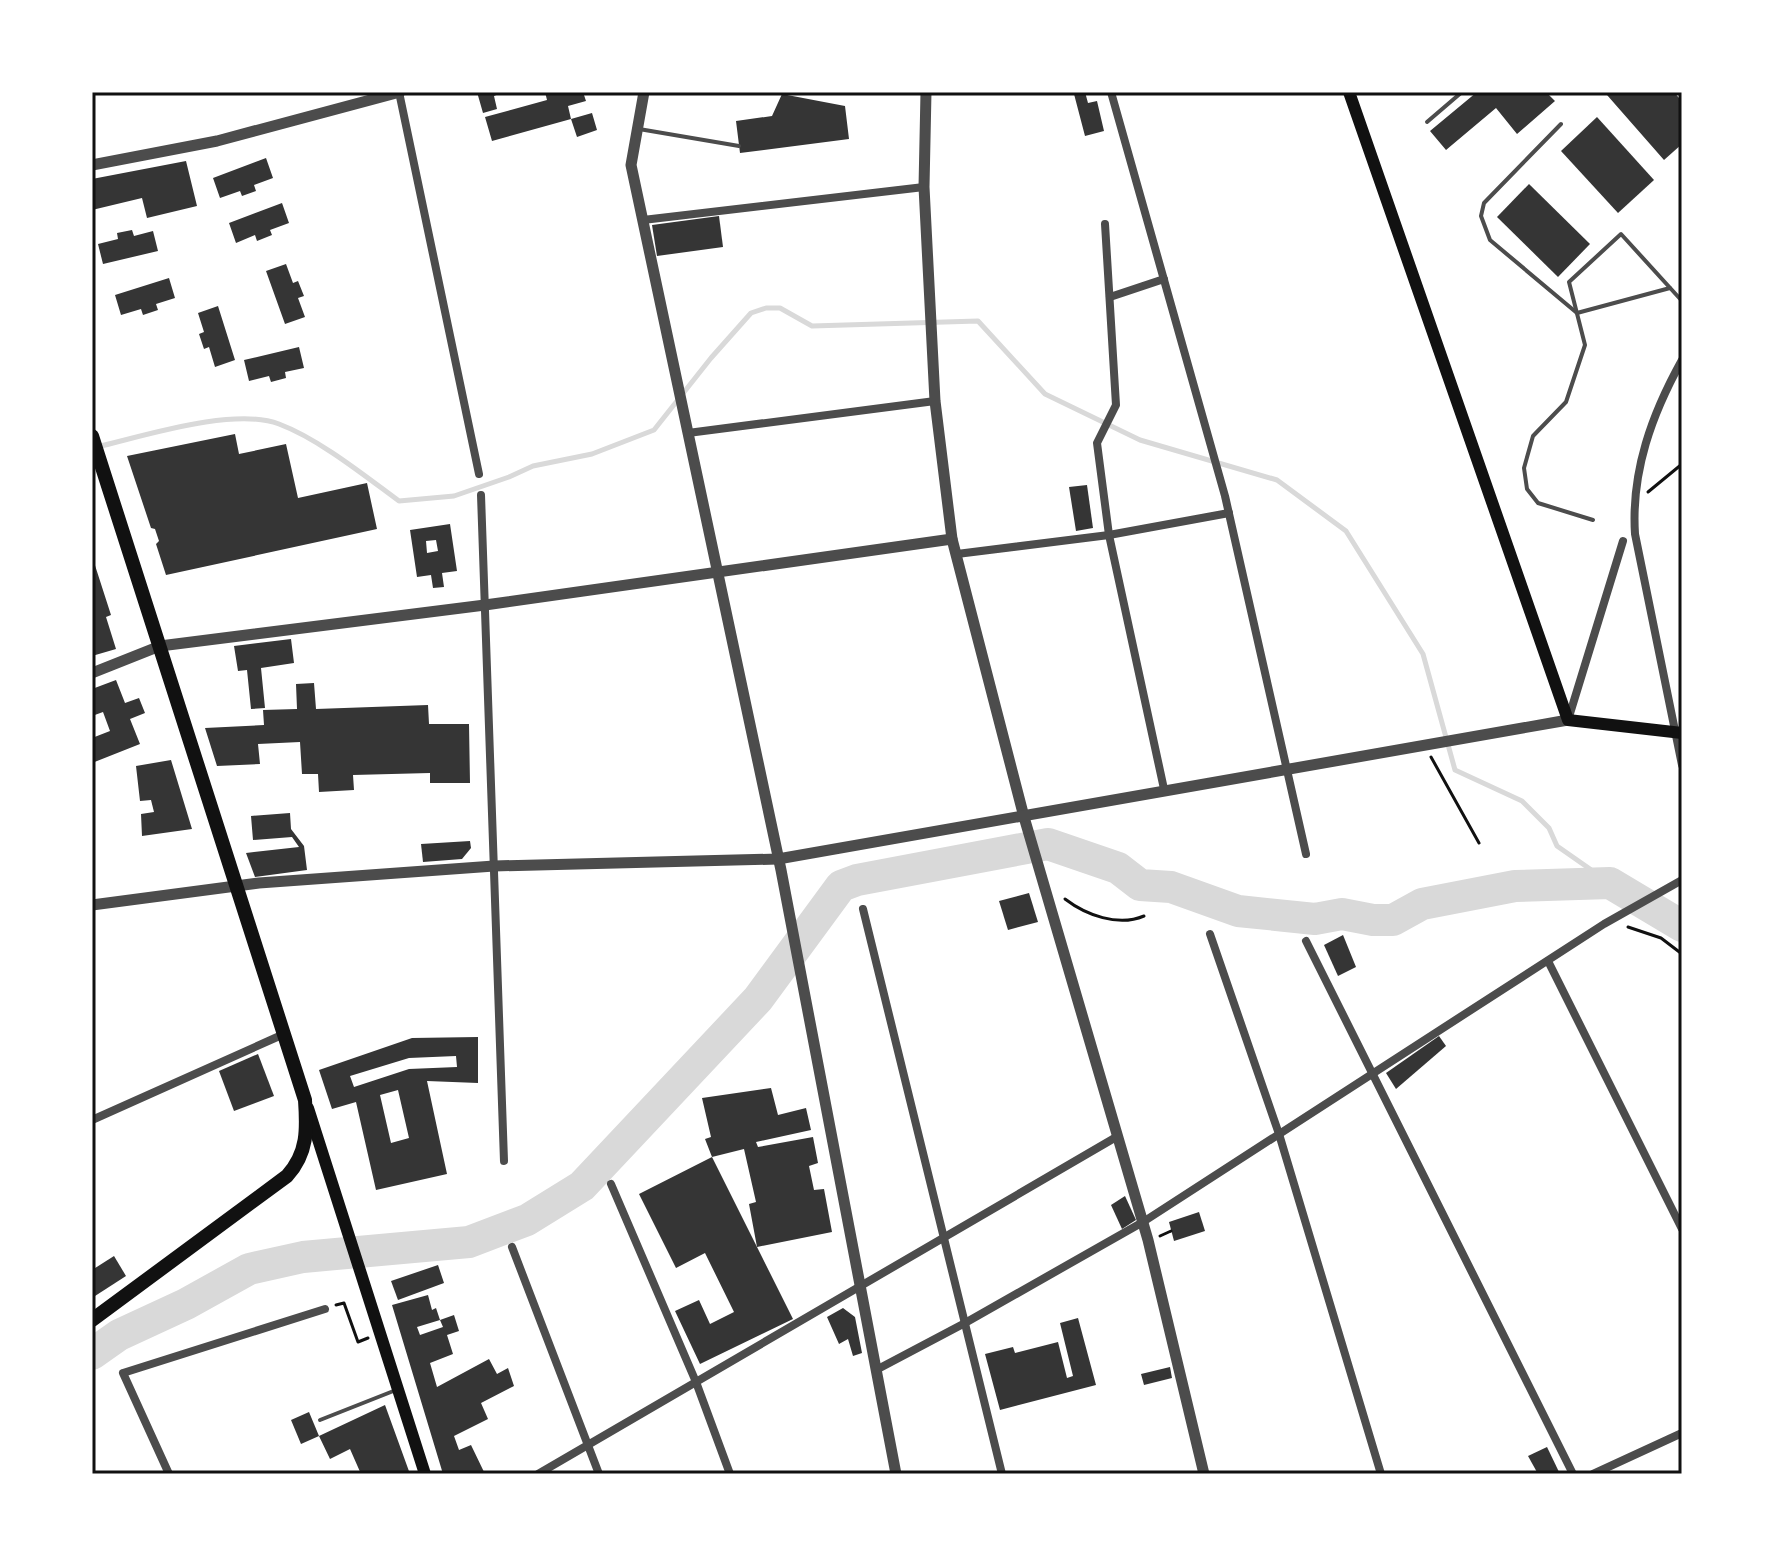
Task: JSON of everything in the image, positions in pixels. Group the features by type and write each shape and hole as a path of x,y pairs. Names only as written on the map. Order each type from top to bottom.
{"main road":[{"path":"1349,92 1568,720 1679,733"},
{"path":"92,436 425,1474"},
{"path":"92,1320 287,1176 302,1153 307,1133 305,1100"}],"street":[{"path":"92,165 217,141 399,92 479,474"},
{"path":"644,92 631,165 779,864 896,1474"},
{"path":"926,92 924,187 935,401 952,539 1026,823 1143,1222 1204,1474"},
{"path":"1111,92 1225,496 1306,854"},
{"path":"643,220 924,187"},
{"path":"1105,224 1116,405 1097,443 1109,535 1164,789"},
{"path":"1110,297 1164,279"},
{"path":"1682,360 1660,400 1642,456 1633,505 1635,534 1679,733 1682,765"},
{"path":"688,433 935,401"},
{"path":"481,495 504,1161"},
{"path":"957,554 1109,535 1229,513"},
{"path":"92,673 160,646 485,605 952,539"},
{"path":"92,905 237,886 494,866 779,864 1026,823 1164,789 1425,747 1568,720 1623,541"},
{"path":"876,1370 1143,1222 1604,924 1679,882"},
{"path":"863,909 1002,1474"},
{"path":"1210,934 1279,1134 1381,1474"},
{"path":"1306,941 1573,1474"},
{"path":"1548,961 1682,1229"},
{"path":"92,1120 284,1034"},
{"path":"538,1474 1118,1136"},
{"path":"611,1184 696,1382 730,1474"},
{"path":"512,1247 599,1474"},
{"path":"169,1474 123,1373 325,1309"},
{"path":"1593,1474 1682,1433"}],"lane":[{"path":"1427,122 1462,92"},
{"path":"1561,124 1484,203 1481,216 1490,240 1577,313"},
{"path":"637,128 739,146"},
{"path":"1593,520 1538,503 1527,489 1524,468 1533,436 1566,402 1585,345 1569,282 1621,234 1682,301"},
{"path":"1577,313 1670,288"},
{"path":"320,1420 398,1389"}],"path":[{"path":"1633,505 1682,464"},
{"path":"1425,747 1479,843"},
{"path":"1043,882 1070,903 1103,917 1128,922 1144,916"},
{"path":"1604,924 1635,928 1661,938 1682,954"},
{"path":"344,1303 358,1342"}],"building":[{"path":"477,92 503,92 494,96 497,109 483,113"},
{"path":"545,92 583,92 586,101 568,106 571,119 492,141 485,117 547,100"},
{"path":"1085,92 1088,103 1097,101 1104,131 1085,136 1074,94"},
{"path":"1477,92 1546,92 1555,101 1517,134 1496,108 1446,150 1430,131"},
{"path":"1610,92 1674,92 1679,98 1682,95 1682,144 1664,160 1607,95"},
{"path":"782,94 845,106 849,139 740,153 736,121 772,116"},
{"path":"592,113 597,130 577,137 571,119"},
{"path":"1597,117 1654,180 1618,213 1561,151"},
{"path":"266,158 273,178 254,185 256,191 242,196 240,191 220,198 213,178"},
{"path":"186,161 197,206 147,218 142,198 92,210 92,179"},
{"path":"1529,184 1590,244 1558,277 1497,217"},
{"path":"282,203 289,223 270,230 272,235 257,241 255,235 236,243 229,223"},
{"path":"719,216 723,247 657,256 652,225"},
{"path":"132,230 134,236 153,231 158,251 103,264 98,244 118,239 117,233"},
{"path":"286,264 293,283 298,281 304,296 298,298 305,317 285,324 266,271"},
{"path":"169,278 175,298 156,304 158,310 143,315 141,309 121,315 115,295"},
{"path":"218,306 235,360 215,367 209,347 204,349 199,334 204,332 198,313"},
{"path":"299,347 304,368 285,372 286,378 271,382 269,376 249,381 244,360"},
{"path":"235,434 239,454 286,444 298,498 367,483 377,529 166,575 156,544 159,541 155,529 151,528 127,456"},
{"path":"1087,485 1093,528 1076,531 1069,487"},
{"path":"450,524 457,571 442,573 444,587 433,588 431,575 417,577 410,530","holes":["436,540 438,551 427,553 426,541"]},
{"path":"92,556 111,615 106,617 116,649 92,656"},
{"path":"291,639 294,663 261,668 265,708 251,709 247,670 238,671 234,646"},
{"path":"116,680 125,703 139,698 145,713 130,719 140,744 92,763 92,738 110,731 103,712 92,716 92,689"},
{"path":"314,683 316,709 428,705 429,724 469,724 470,783 430,783 430,773 353,775 354,790 319,792 318,774 302,774 300,742 258,744 260,764 217,766 205,728 264,725 263,710 297,709 296,684"},
{"path":"171,760 192,829 142,836 141,814 154,812 151,800 140,801 136,766"},
{"path":"290,813 291,829 304,846 307,870 255,877 246,853 299,847 292,837 253,840 251,816"},
{"path":"470,841 471,848 462,859 423,862 421,844"},
{"path":"1029,893 1038,922 1008,930 999,901"},
{"path":"1343,935 1356,967 1338,976 1324,945"},
{"path":"1439,1036 1446,1046 1396,1089 1386,1073"},
{"path":"478,1037 478,1083 427,1081 447,1174 376,1190 356,1102 332,1109 319,1070 412,1038","holes":["456,1056 457,1067 409,1069 354,1087 350,1076 409,1058","398,1090 409,1138 391,1143 380,1095"]},
{"path":"258,1054 274,1096 234,1111 219,1071"},
{"path":"771,1088 778,1115 806,1108 811,1130 756,1142 758,1147 813,1137 818,1163 809,1166 814,1190 824,1189 832,1232 757,1247 749,1204 756,1202 744,1149 712,1157 705,1139 711,1137 702,1098"},
{"path":"712,1157 793,1319 700,1364 675,1311 699,1300 710,1324 734,1312 705,1253 676,1268 639,1194"},
{"path":"1125,1196 1136,1220 1122,1229 1111,1205"},
{"path":"1199,1212 1205,1231 1174,1241 1169,1222"},
{"path":"114,1256 126,1276 95,1296 92,1292 92,1270"},
{"path":"438,1265 444,1283 398,1300 391,1281"},
{"path":"428,1295 432,1310 436,1308 440,1320 454,1315 459,1331 447,1335 453,1354 430,1363 437,1387 489,1359 497,1374 508,1368 514,1386 481,1403 488,1419 454,1436 459,1450 471,1445 485,1474 443,1474 392,1305","holes":["440,1320 443,1327 420,1335 417,1327"]},
{"path":"843,1308 855,1317 862,1353 853,1356 848,1339 839,1344 827,1317"},
{"path":"1078,1318 1096,1385 1000,1410 985,1354 1013,1347 1015,1353 1058,1342 1067,1378 1073,1376 1060,1323"},
{"path":"1170,1367 1172,1378 1144,1385 1141,1374"},
{"path":"385,1405 410,1474 361,1474 350,1449 330,1459 319,1436"},
{"path":"309,1412 319,1436 301,1444 291,1420"},
{"path":"1547,1447 1560,1474 1538,1474 1528,1456"}],"waterway":[{"path":"97,447 189,425 238,419 260,420 279,424 310,439 399,501 454,496 533,466 592,454 654,430 751,313 780,308 812,326 978,321 1045,394 1140,440 1277,480 1346,531 1423,654 1455,770 1522,801 1549,828 1557,846 1610,883"},
{"path":"92,1354 119,1335 186,1304 249,1269 303,1257 469,1242 527,1220 582,1186 758,999 841,886 857,880 1048,844 1118,868 1140,885 1171,887 1238,911 1315,919 1342,914 1393,920 1422,904 1515,886 1610,883 1682,926"}]}
